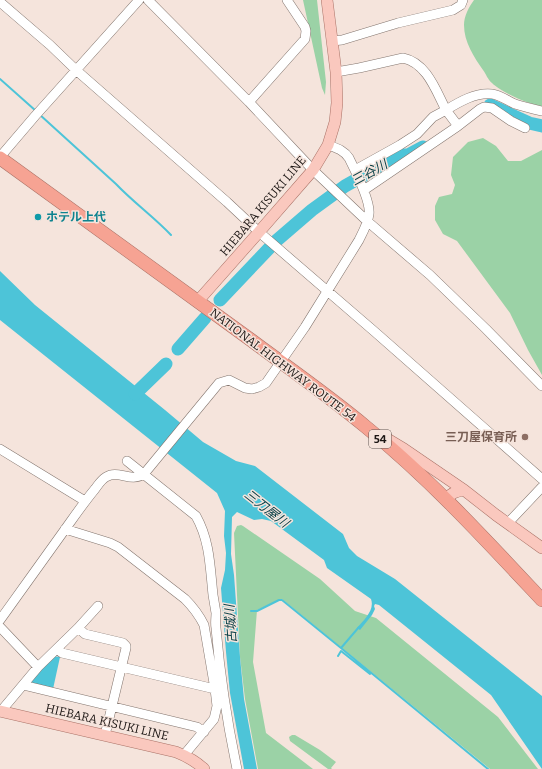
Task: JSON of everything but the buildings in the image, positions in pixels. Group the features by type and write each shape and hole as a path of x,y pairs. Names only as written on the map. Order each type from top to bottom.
{"highway":[{"name":"NATIONAL HIGHWAY ROUTE 54","path":"0,157 280,361 366,427 446,499 542,600"}],"main road":[{"name":"HIEBARA KISUKI LINE","path":"198,301 313,170 328,145 335,122 337,103 336,72 327,0"},
{"path":"366,427 404,449 464,490 542,548"},
{"path":"446,499 450,494 464,490"},
{"name":"HIEBARA KISUKI LINE","path":"0,711 147,744 176,752 198,763 204,769"}],"street":[{"path":"0,157 140,0"},
{"path":"148,0 313,170 430,275 542,386"},
{"path":"248,102 305,39 305,27 287,0"},
{"path":"332,41 342,40 398,23 453,10 463,0"},
{"path":"0,2 326,291 375,332 542,479"},
{"path":"336,72 400,58 407,59 415,63 425,73 446,110 456,124"},
{"path":"355,170 417,134 433,117 469,98 485,94 494,94 527,108 542,112"},
{"path":"364,190 456,124 484,107 492,108 511,121 525,128"},
{"path":"0,620 85,501 103,480 108,476 116,474 136,478 145,473 220,382 229,380 249,389 259,387 266,383 304,327 359,240 365,229 370,213 364,190 349,158 340,149 328,145"},
{"path":"0,449 85,501"},
{"path":"127,461 145,473 196,516 205,535 216,613 215,626 222,685 237,769"},
{"path":"508,523 542,486"},
{"path":"65,529 110,543 118,547 185,599 200,616 204,625 217,701 216,713 214,719 184,755"},
{"path":"0,711 38,667 98,606"},
{"path":"0,627 38,667"},
{"path":"78,628 85,634 120,642 124,644 126,648 105,735"},
{"path":"57,649 62,653 215,689"},
{"path":"24,684 27,686 197,727 204,732"}],"green space":[{"path":"303,0 317,0 326,82 325,95 322,88"},
{"path":"474,0 542,0 542,106 523,101 509,94 496,87 488,79 470,49 464,31 466,15"},
{"path":"483,138 496,146 508,161 521,161 542,150 542,375 510,313 457,241 443,234 435,220 435,206 439,197 452,194 455,185 451,175 453,157 468,142"},
{"path":"241,525 320,579 355,611 376,618 498,717 538,769 490,769 282,599 257,610 253,662 266,733 313,769 258,769 245,699 240,657 234,533 237,526"},
{"path":"295,735 320,750 336,762 331,768 332,769 328,769 290,741 289,737"}],"water":[{"path":"0,271 35,305 203,442 236,461 255,466 343,534 349,548 357,556 395,579 542,696 542,769 491,695 379,605 375,604 375,609 372,615 360,630 357,628 370,611 372,603 371,599 327,568 324,560 271,521 262,519 254,520 237,512 232,517 231,554 244,699 257,769 244,769 230,693 221,588 225,570 226,553 224,536 225,511 217,493 0,320"},
{"path":"53,656 60,657 53,689 32,684 31,680"}],"waterway":[{"path":"0,79 36,111"},
{"name":"三谷川","path":"490,105 529,123 542,126"},
{"path":"39,114 171,235"},
{"name":"三谷川","path":"220,300 276,241 312,210 345,186 395,158 401,155 408,155 423,147"},
{"name":"三谷川","path":"178,349 205,318"},
{"name":"三谷川","path":"135,394 166,364"},
{"path":"251,611 257,611 279,600 282,600 488,769"},
{"path":"341,648 359,627"},
{"path":"338,656 341,651 370,674"}],"place":[{"name":"ホテル上代","path":"38,217"},
{"name":"三刀屋保育所","path":"525,437"}],"water label":[{"name":"三刀屋川","path":"267,508"},
{"name":"古城川","path":"230,624"}]}
